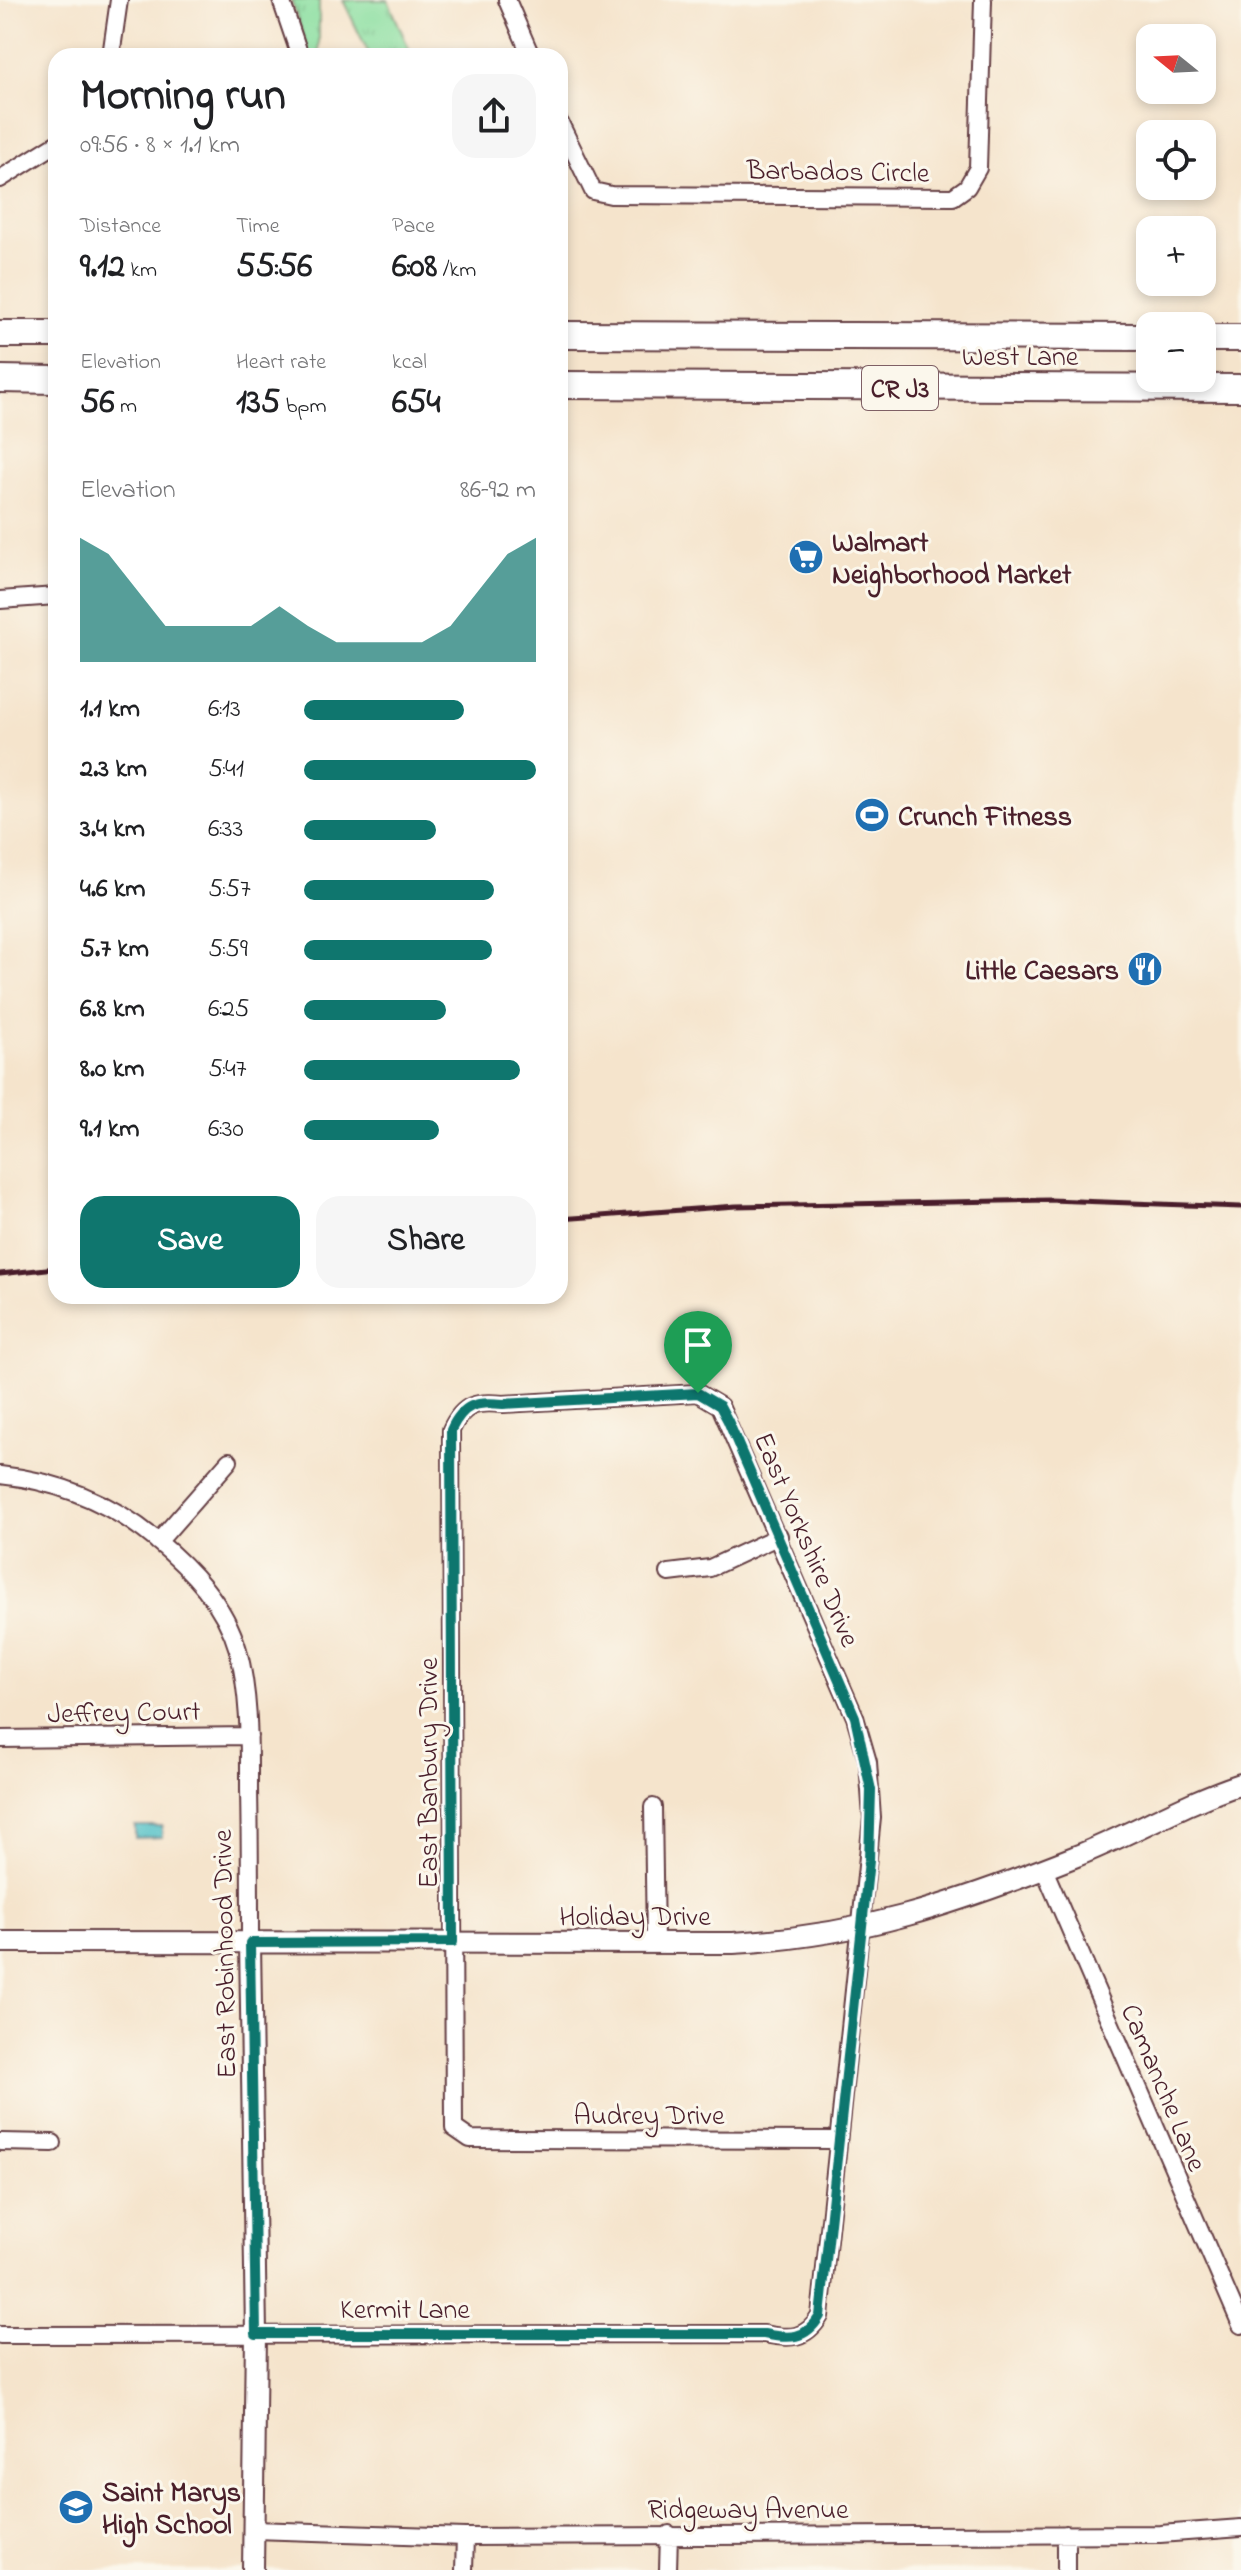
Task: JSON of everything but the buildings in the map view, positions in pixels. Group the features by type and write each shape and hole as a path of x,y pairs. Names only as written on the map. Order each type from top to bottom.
{"main road":[{"path":"0,334 48,334"},
{"name":"West Lane","path":"568,335 1136,337"},
{"path":"1216,338 1241,338"},
{"path":"0,379 48,380"},
{"name":"West Lane","path":"568,385 1241,388"}],"street":[{"path":"112,48 119,0"},
{"path":"281,0 297,48"},
{"path":"507,0 528,48"},
{"name":"Barbados Circle","path":"568,141 586,181 593,191 602,193 953,197 967,187 978,168 983,0"},
{"path":"0,179 48,149"},
{"path":"0,600 48,597"},
{"name":"East Yorkshire Drive","path":"462,1410 480,1401 503,1404 705,1394 720,1406 728,1421 855,1717 868,1762 872,1818 820,2316 808,2331"},
{"name":"East Banbury Drive","path":"461,2135 452,2120 451,1430 462,1410"},
{"path":"158,1542 229,1461"},
{"name":"East Robinhood Drive","path":"0,1475 42,1482 91,1498 131,1519 185,1564 206,1588 237,1649 247,1698 249,1736 256,2334 253,2570"},
{"path":"669,1573 710,1568 779,1536"},
{"name":"Jeffrey Court","path":"0,1739 249,1736"},
{"name":"Holiday Drive","path":"0,1942 778,1941 918,1915 1044,1869 1241,1784"},
{"path":"653,1807 655,1943"},
{"name":"Camanche Lane","path":"1044,1869 1241,2325"},
{"name":"Audrey Drive","path":"461,2135 470,2139 837,2140"},
{"path":"0,2142 53,2143"},
{"name":"Kermit Lane","path":"0,2335 764,2334 795,2338 808,2331"},
{"name":"Ridgeway Avenue","path":"254,2530 465,2537 1173,2534 1241,2528"},
{"path":"668,2570 669,2534"},
{"path":"1066,2534 1066,2570"},
{"path":"464,2570 465,2537"}],"green space":[{"path":"291,0 319,0 319,48 307,48"},
{"path":"343,0 388,0 409,48 366,48"}],"water":[{"path":"135,1826 162,1826 162,1837 135,1838"}],"railway":[{"path":"568,1218 736,1206 1050,1200 1241,1207"},
{"path":"0,1274 48,1269"}],"place":[{"name":"Walmart Neighborhood Market","path":"806,557"},
{"name":"Crunch Fitness","path":"872,815"},
{"name":"Little Caesars","path":"1145,969"},
{"name":"Saint Marys High School","path":"76,2507"}],"route":[{"path":"698,1393 705,1394 720,1406 728,1421 825,1643 855,1717 868,1762 872,1818 869,1861 833,2166 820,2316 808,2331 795,2338 764,2334 256,2334 250,1943 453,1942 451,1430 458,1414 480,1401 503,1404 698,1393"}]}
